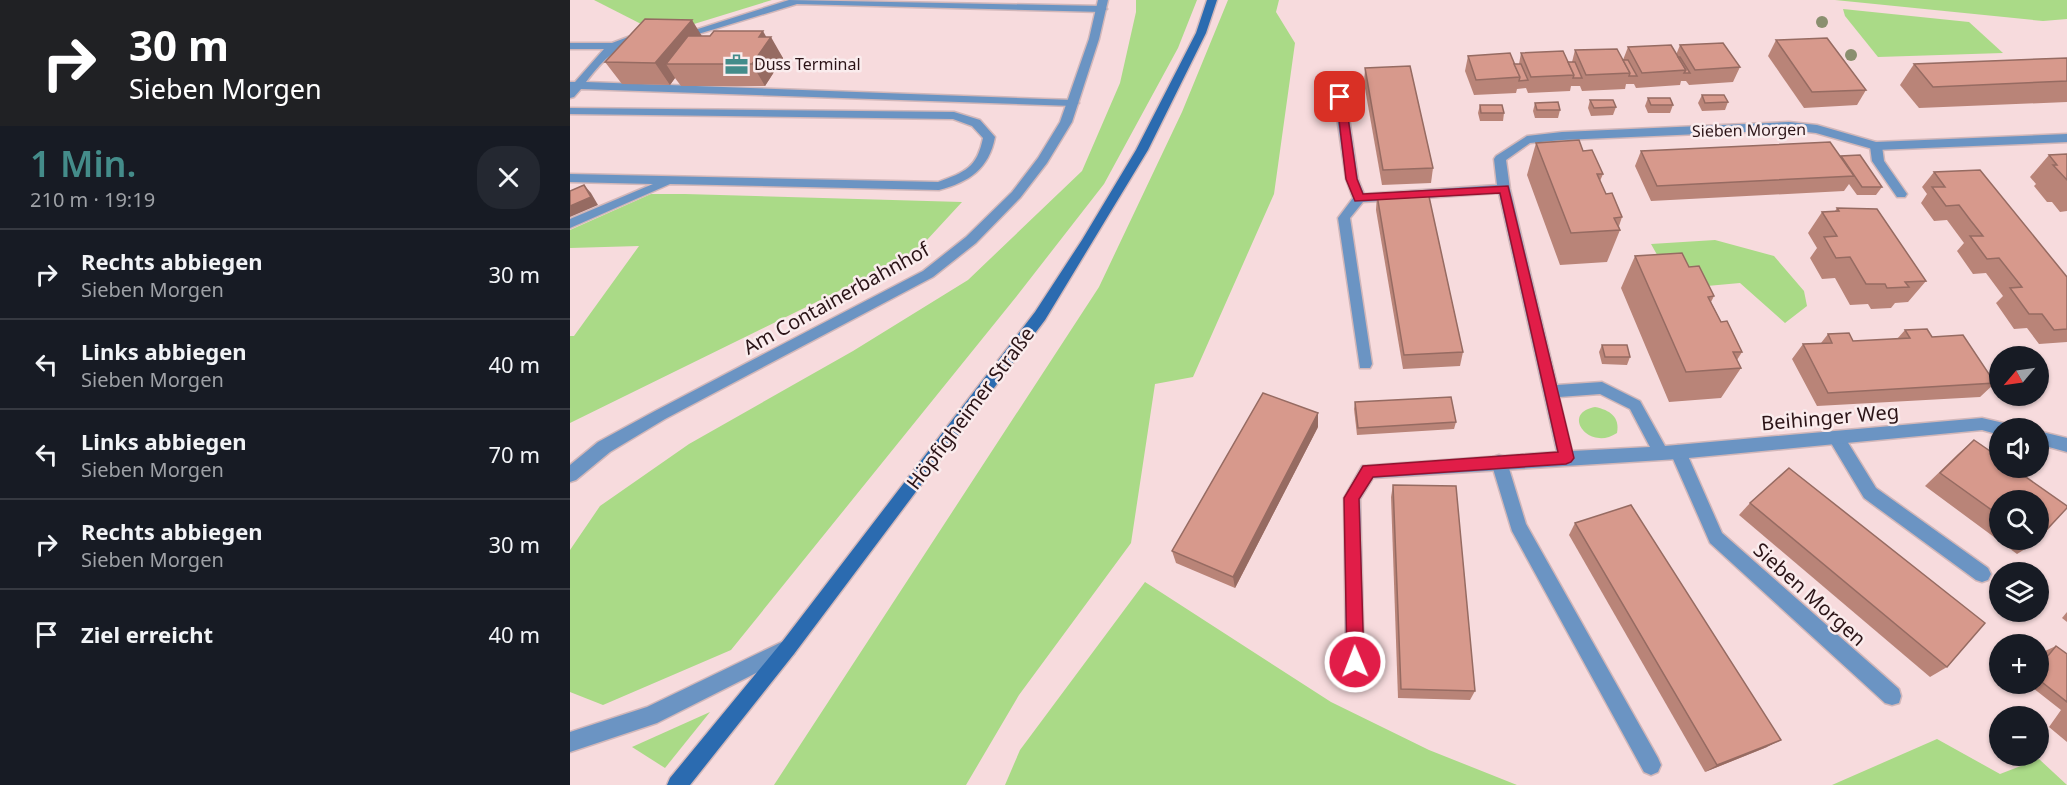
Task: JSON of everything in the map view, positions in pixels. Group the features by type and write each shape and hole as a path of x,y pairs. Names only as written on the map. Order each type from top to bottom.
{"main road":[{"name":"Höpfigheimer Straße","path":"677,785 788,648 1040,316 1087,243 1142,150 1201,33 1212,0"}],"street":[{"path":"674,36 684,36 796,1 1102,4"},
{"name":"Am Containerbahnhof","path":"570,475 604,447 660,415 928,274 971,240 1016,195 1043,160 1066,122 1094,39 1102,4"},
{"path":"570,46 610,46 633,38 653,37"},
{"path":"570,95 574,85 610,46"},
{"path":"574,85 1073,103"},
{"path":"1340,97 1352,179 1359,198"},
{"path":"570,111 954,116 976,123 989,137 987,156 970,175 939,186 570,178"},
{"name":"Sieben Morgen","path":"1566,458 1504,189 1500,159 1527,140 1562,136 1789,126 1817,129 1876,146 2067,138"},
{"path":"1876,146 1878,162 1901,194"},
{"path":"570,224 669,181"},
{"path":"1365,364 1344,218 1359,198 1504,189"},
{"name":"Sieben Morgen","path":"1550,391 1602,388 1635,405 1669,453 1716,538 1892,696"},
{"name":"Beihinger Weg","path":"1669,453 1982,424 1989,426"},
{"path":"1836,438 1870,493 1982,574"},
{"path":"2049,440 2067,445"},
{"path":"1355,662 1352,498 1368,471 1669,453"},
{"path":"1499,462 1518,526 1651,765"},
{"path":"570,742 650,716 788,648"}],"green space":[{"path":"594,0 772,0 681,28 649,28"},
{"path":"1136,0 1197,0 1178,48 1104,184 1016,297 731,650 603,705 570,692 570,550 600,506 689,444 853,351 968,280 1082,171 1120,83 1136,12"},
{"path":"1228,0 1279,0 1276,12 1295,43 1274,194 1193,377 1155,384 1131,543 1019,695 966,785 774,785 1099,287 1182,112"},
{"path":"1835,0 2067,0 2067,19 2043,21"},
{"path":"1843,9 1969,22 2003,53 1878,57 1845,16"},
{"path":"651,194 962,202 914,254 570,423 570,336 574,336 639,246 570,248 570,230"},
{"path":"1715,240 1774,256 1804,291 1807,306 1785,323 1740,283 1707,286 1664,267 1651,244"},
{"path":"1595,407 1613,415 1618,427 1617,433 1607,438 1597,438 1582,429 1579,423 1580,416"},
{"path":"1145,582 1331,702 1429,750 1517,785 1005,785 1020,750"},
{"path":"710,712 665,768 632,747"},
{"path":"1937,739 2000,774 2021,766 2047,766 2067,785 1832,785"}],"building":[{"path":"645,19 692,20 655,63 605,62"},
{"path":"714,31 763,31 759,37 771,37 752,64 666,64 688,36 710,36"},
{"path":"1827,38 1866,90 1812,92 1776,40"},
{"path":"1723,43 1740,67 1695,70 1680,45"},
{"path":"1671,45 1686,70 1642,73 1628,47"},
{"path":"1617,49 1630,73 1586,75 1575,50"},
{"path":"1563,51 1574,75 1531,77 1521,53"},
{"path":"1510,53 1520,77 1476,80 1468,56"},
{"path":"1678,57 1690,73 1684,73 1686,70"},
{"path":"2067,58 2067,81 1933,87 1914,64"},
{"path":"1623,60 1628,60 1637,76 1629,76 1630,73"},
{"path":"1568,62 1575,62 1582,78 1573,78 1574,75"},
{"path":"1514,64 1521,64 1528,80 1519,81 1520,77"},
{"path":"1410,66 1433,168 1383,170 1365,68"},
{"path":"1702,95 1724,95 1728,102 1705,103"},
{"path":"1648,98 1670,98 1673,105 1651,105"},
{"path":"1590,100 1613,100 1616,107 1594,108"},
{"path":"1558,102 1560,110 1537,110 1535,103"},
{"path":"1480,105 1502,105 1504,113 1481,113"},
{"path":"1579,140 1583,151 1592,150 1603,174 1597,174 1606,194 1612,193 1622,217 1614,218 1620,230 1571,233 1536,143"},
{"path":"1830,142 1854,176 1657,186 1641,151"},
{"path":"2067,154 2067,180 2053,165 2057,165 2049,155"},
{"path":"1860,155 1882,187 1862,187 1841,156"},
{"path":"1980,170 2067,277 2067,329 2054,330 2042,314 2029,314 2010,288 2022,287 1999,258 1987,259 1970,236 1983,236 1959,205 1946,206 1932,187 1945,187 1934,172"},
{"path":"584,185 591,197 570,206 570,191"},
{"path":"1428,192 1463,352 1404,355 1377,195"},
{"path":"1837,208 1877,209 1926,281 1905,282 1909,287 1887,288 1885,284 1866,284 1850,257 1836,258 1824,237 1837,236 1822,212 1839,211"},
{"path":"1682,253 1689,267 1699,266 1714,296 1708,297 1721,322 1727,321 1742,352 1733,352 1741,368 1686,372 1635,256"},
{"path":"1927,329 1932,337 1963,335 1989,374 1989,383 1828,393 1803,344 1832,343 1828,334 1849,333 1853,341 1910,338 1905,330"},
{"path":"1602,345 1627,345 1630,357 1605,357"},
{"path":"1263,393 1318,413 1233,577 1172,551"},
{"path":"1451,397 1456,422 1358,428 1355,402"},
{"path":"1974,440 1989,450 1989,478 2027,478 2044,490 1989,490 1989,508 1940,473"},
{"path":"1789,468 1985,623 1947,667 1750,503"},
{"path":"1393,485 1456,486 1475,691 1401,689"},
{"path":"2049,493 2067,508 2049,527"},
{"path":"1631,505 1781,740 1717,765 1575,523"},
{"path":"2056,646 2067,654 2067,702 2049,688 2049,655"}],"place":[{"name":"Duss Terminal","path":"736,64"}],"route":[{"path":"1340,97 1352,179 1359,198 1504,189 1566,458 1368,471 1352,498 1355,662"}]}
